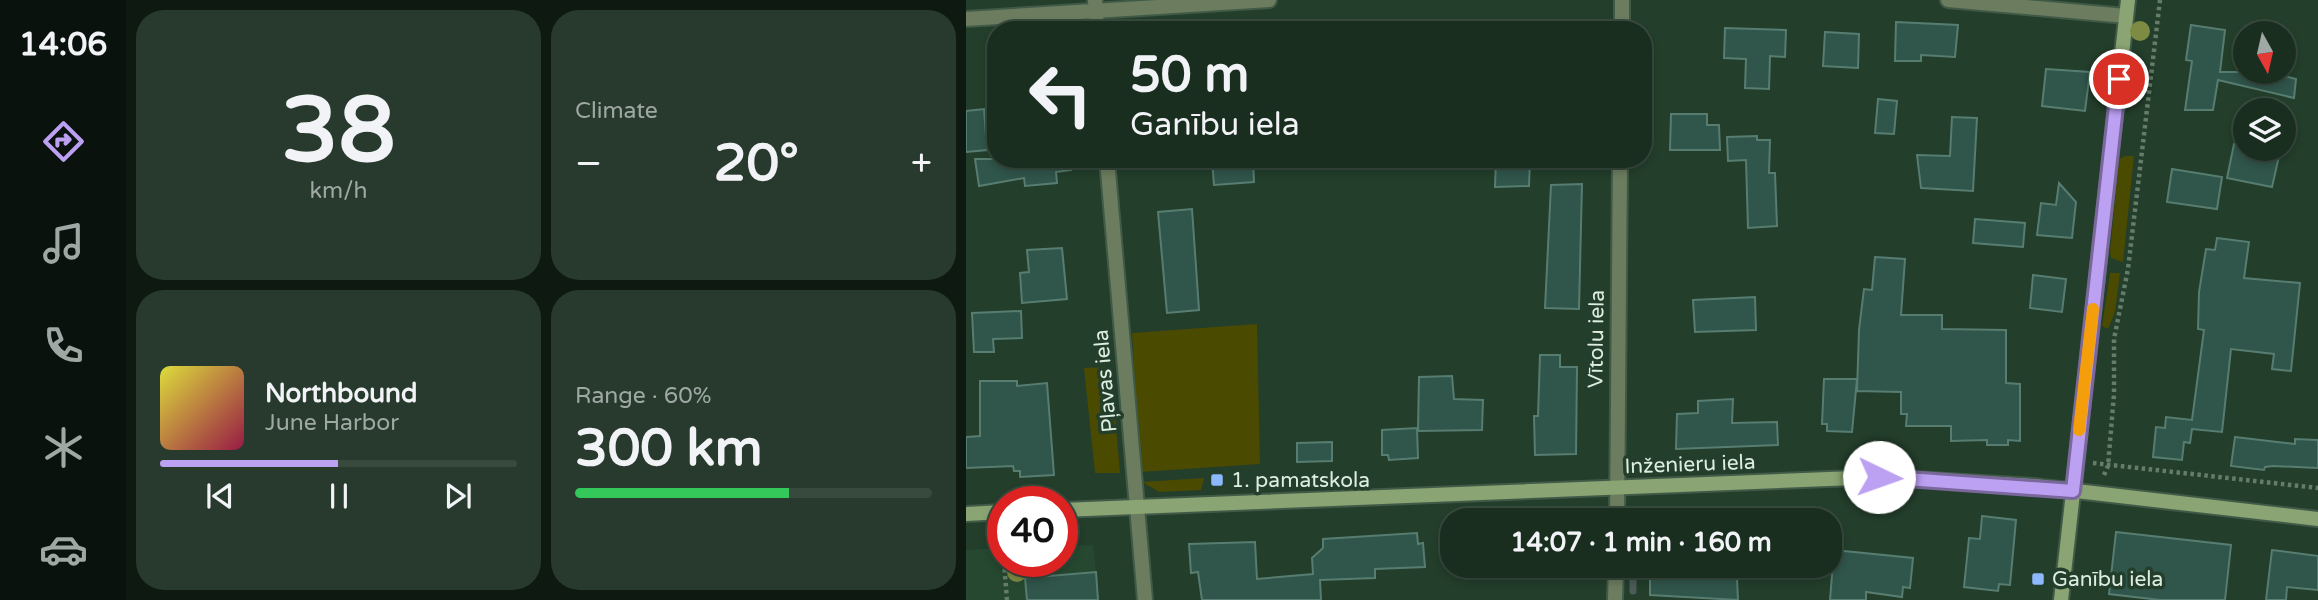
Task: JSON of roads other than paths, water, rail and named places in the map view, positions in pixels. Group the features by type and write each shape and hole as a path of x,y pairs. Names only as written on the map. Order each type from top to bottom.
{"street":[{"path":"966,19 1095,5 1269,0"},
{"path":"1622,0 1622,21"},
{"path":"1948,0 2126,16"},
{"path":"2061,600 2128,0"},
{"name":"Pļavas iela","path":"1108,168 1145,600"},
{"name":"Vītolu iela","path":"1617,508 1620,168"},
{"name":"Inženieru iela","path":"1078,509 1879,477 2073,491 2318,519"},
{"path":"966,514 987,513"},
{"path":"1615,600 1616,578"}],"waterway":[{"path":"1633,578 1633,591"}],"place":[{"name":"1. pamatskola","path":"1217,480"},
{"name":"Ganību iela","path":"2038,579"}]}
